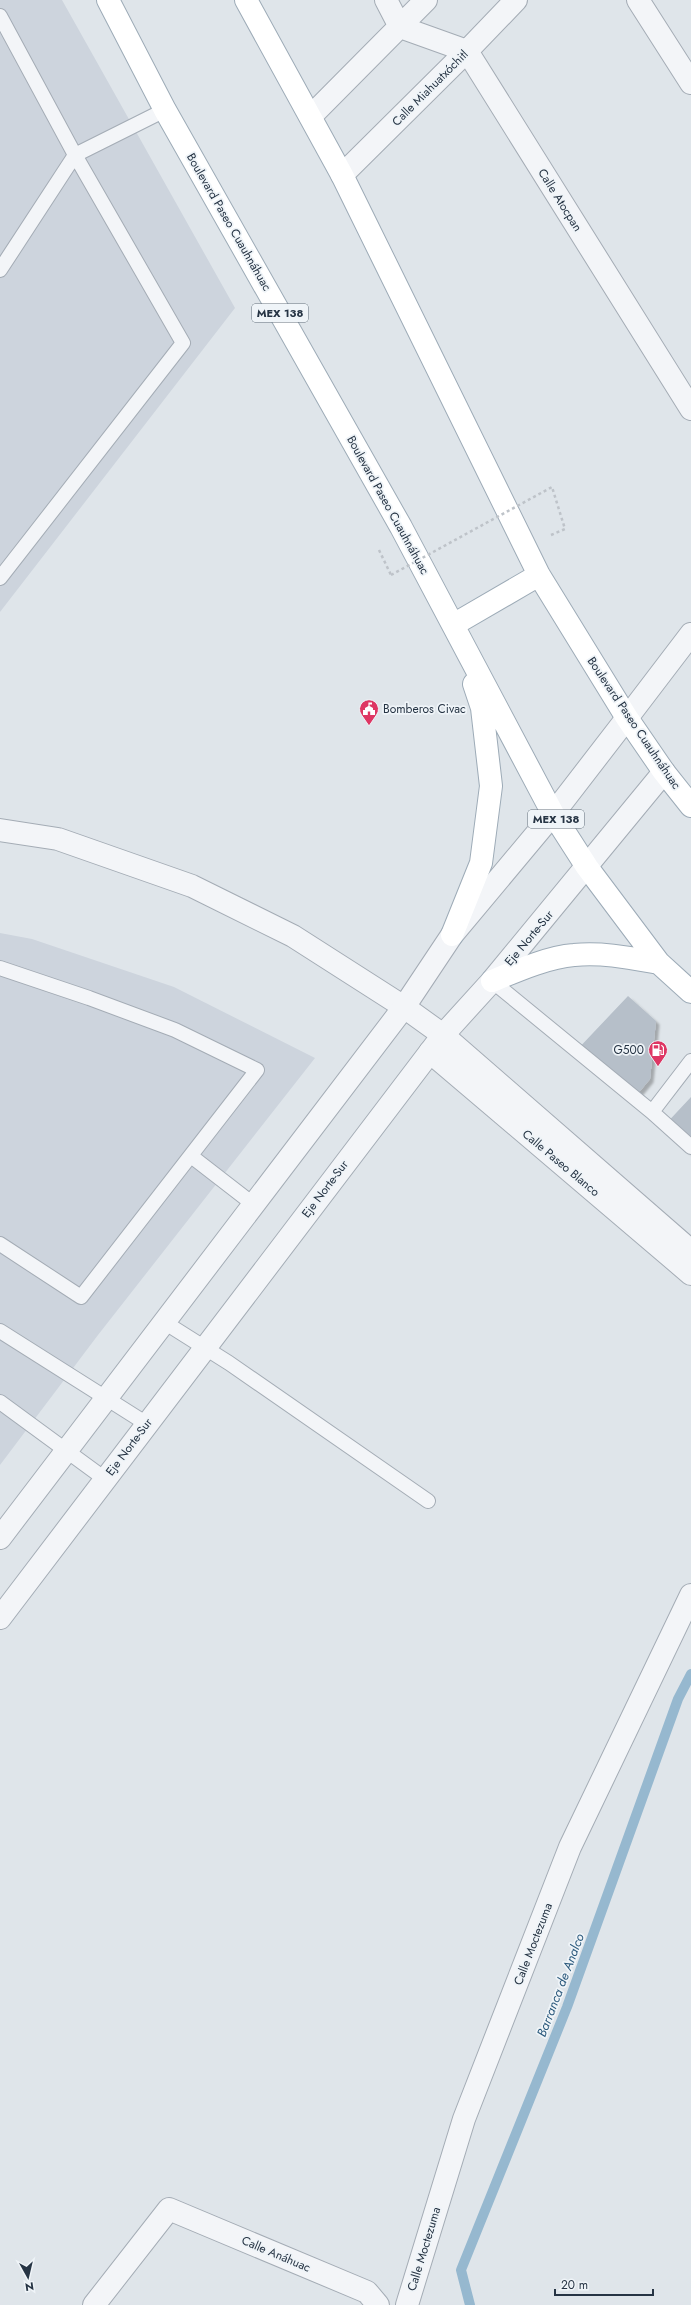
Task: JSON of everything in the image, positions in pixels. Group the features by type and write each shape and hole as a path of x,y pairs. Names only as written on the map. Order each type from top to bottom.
{"main road":[{"name":"Boulevard Paseo Cuauhnáhuac","path":"108,0 165,110 402,527 553,814 587,867 659,964 691,992"},
{"name":"Boulevard Paseo Cuauhnáhuac","path":"246,0 342,175 539,575 627,718 664,772 691,806"},
{"path":"452,935 480,863 491,786 482,708 453,625 539,575"},
{"path":"492,982 522,969 573,955 622,956 659,964"}],"street":[{"path":"386,0 400,27 467,51"},
{"path":"311,116 426,0"},
{"name":"Calle Miahuatxóchitl","path":"342,175 467,51 516,0"},
{"path":"638,0 691,83"},
{"name":"Calle Atocpan","path":"467,51 691,409"},
{"path":"0,1538 68,1451 253,1204 404,1007 452,935 553,814 691,634"},
{"name":"Eje Norte-Sur","path":"0,1618 436,1043 492,982 664,772"},
{"path":"0,830 58,839 192,886 293,936 404,1007 436,1043 691,1251"},
{"name":"Calle Paseo Blanco","path":"436,1043 691,1274"},
{"name":"Calle Moctezuma","path":"407,2305 464,2119 570,1847 691,1595"},
{"name":"Calle Anáhuac","path":"94,2305 169,2209 367,2292 378,2305"}],"lane":[{"path":"0,16 76,155 183,343 0,578"},
{"path":"0,270 76,155 165,110"},
{"path":"0,968 89,998 175,1030 257,1070 81,1297 0,1244"},
{"path":"492,982 652,1112 691,1147"},
{"path":"652,1112 691,1061"},
{"path":"191,1156 253,1204"},
{"path":"164,1322 205,1347 428,1500"},
{"path":"0,1331 107,1397 147,1424"},
{"path":"0,1402 105,1479"}],"path":[{"path":"378,548 391,575 552,487 565,529"}],"shaded area":[{"path":"0,0 62,0 235,308 0,612"},
{"path":"0,933 32,939 174,987 315,1058 98,1335 0,1465"}],"building":[{"path":"628,996 656,1021 650,1079 631,1102 575,1052"},
{"path":"691,1097 691,1154 662,1128"}],"waterway":[{"name":"Barranca de Analco","path":"470,2305 461,2270 567,2007 678,1699 691,1674"}],"place":[{"name":"Bomberos Civac","path":"369,726"},
{"name":"G500","path":"658,1067"}]}
